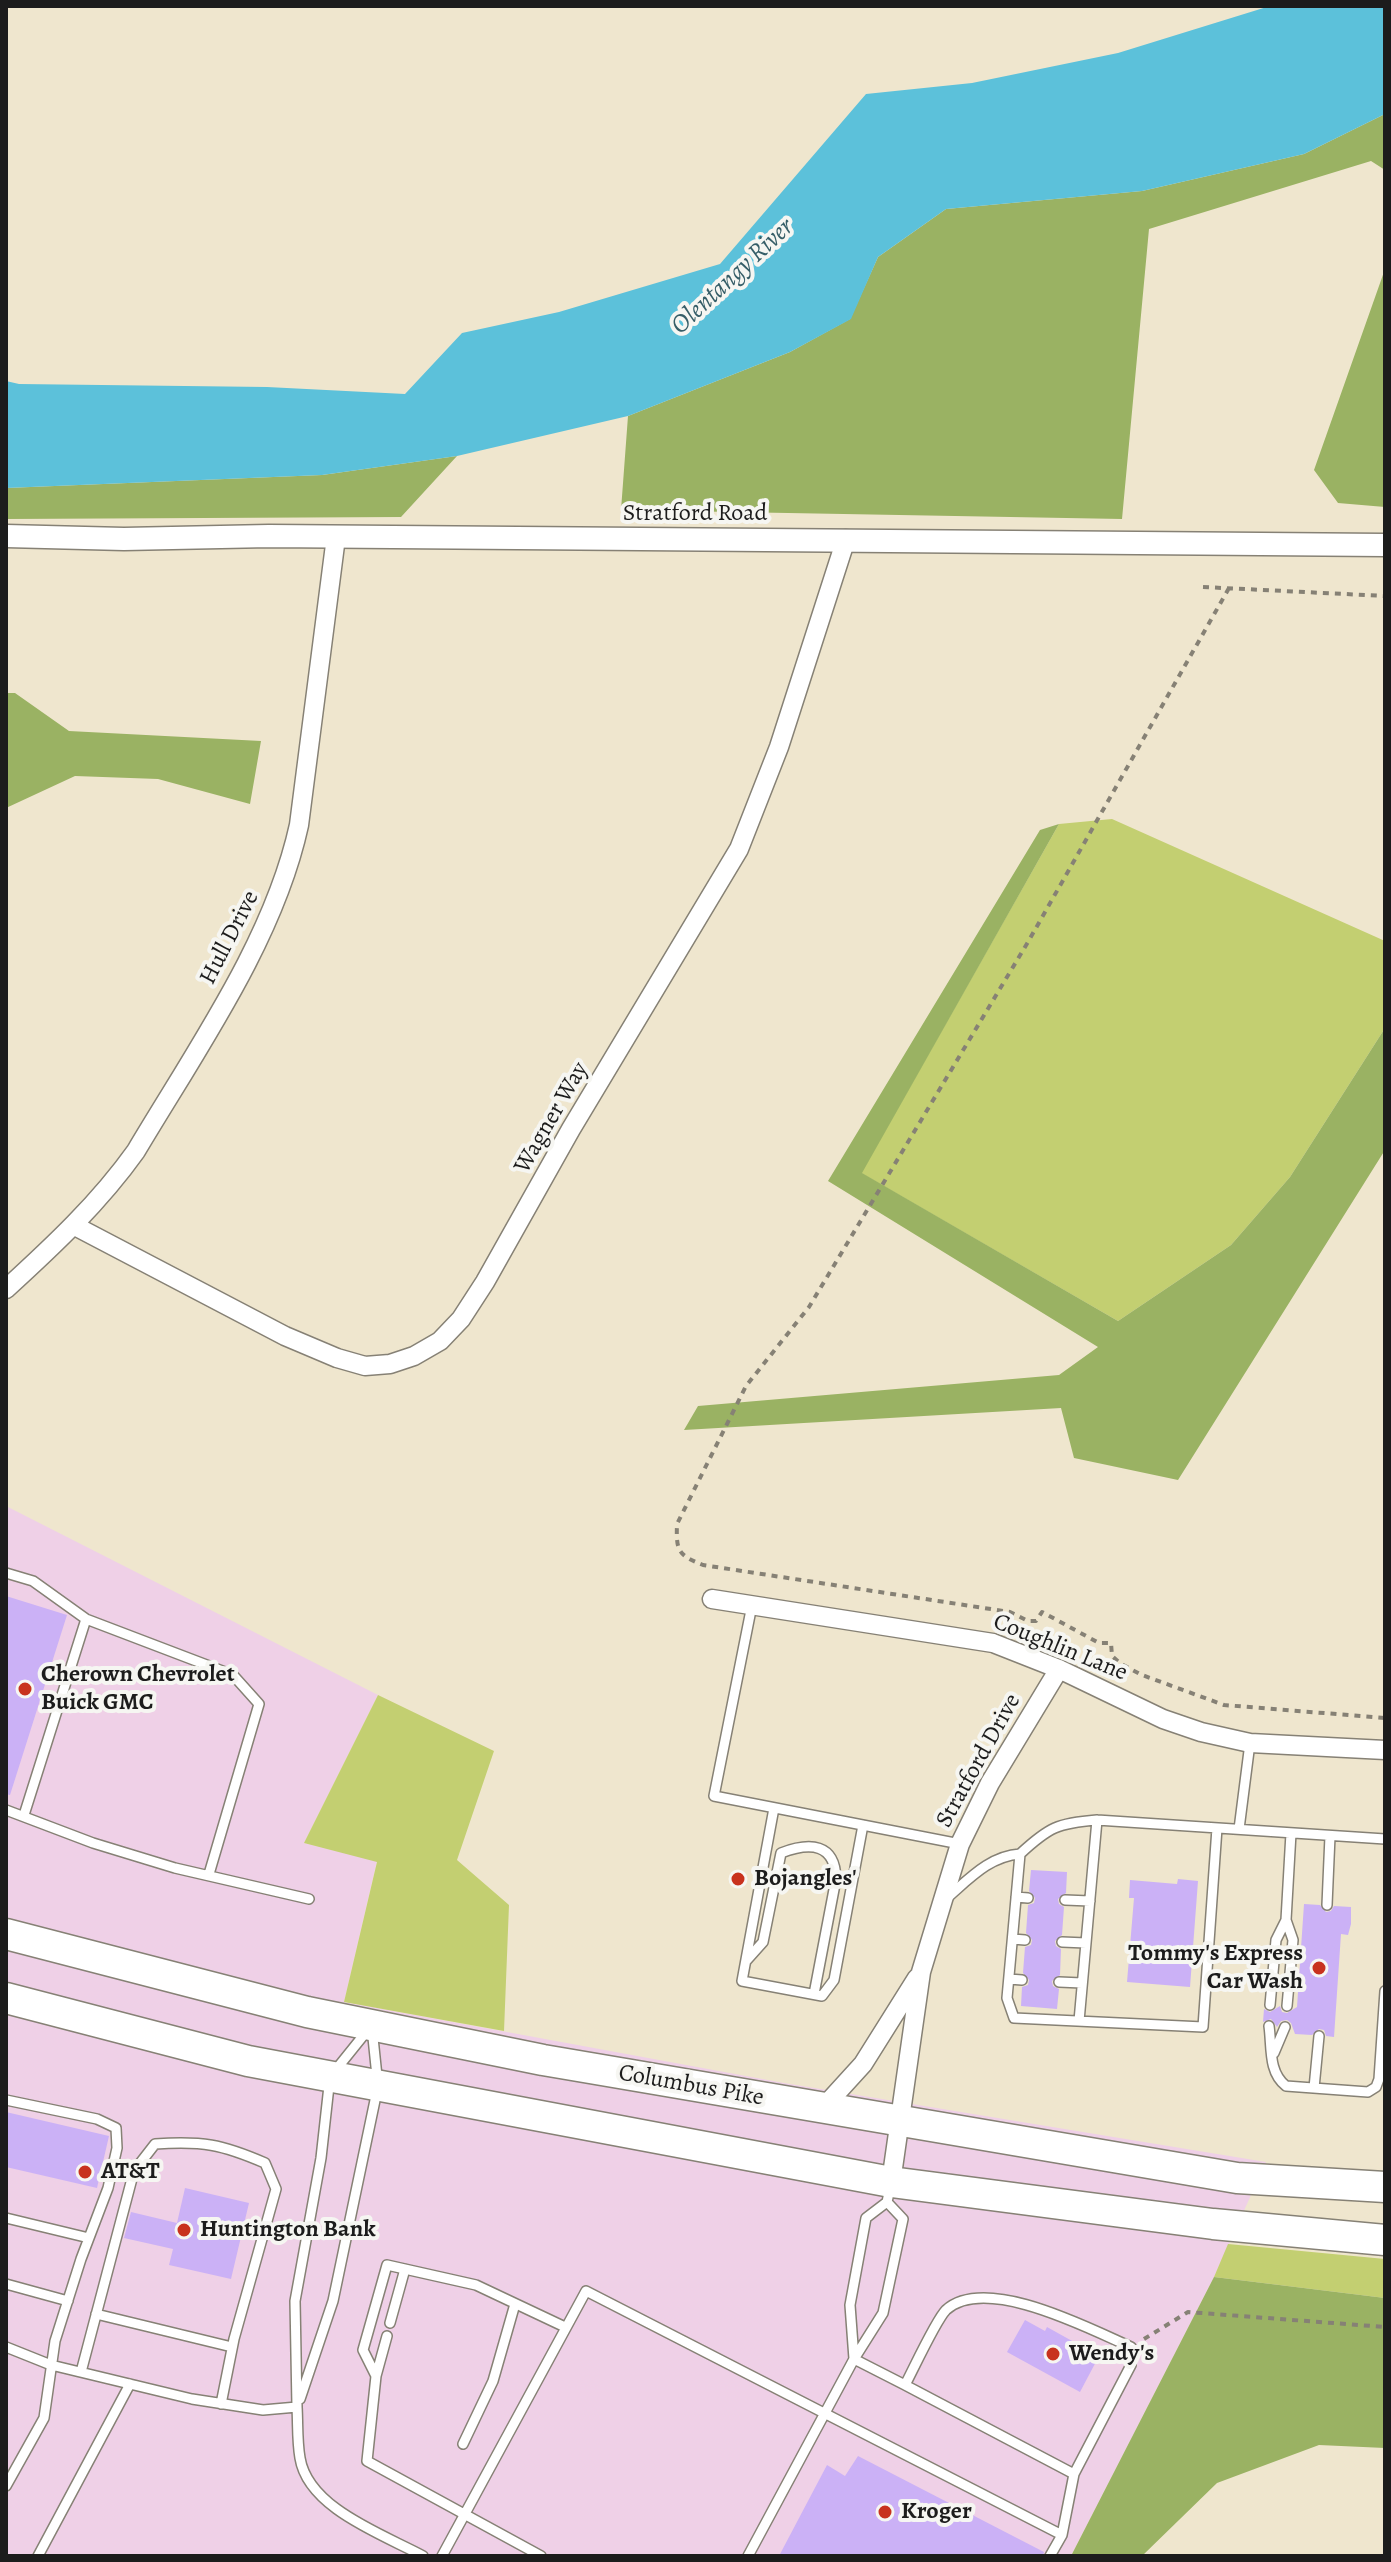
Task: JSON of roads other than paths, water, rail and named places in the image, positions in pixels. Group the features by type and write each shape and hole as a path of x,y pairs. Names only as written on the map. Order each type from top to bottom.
{"highway":[{"name":"Columbus Pike","path":"6,1934 279,2005 543,2060 1237,2178 1385,2187"},
{"path":"6,1998 233,2057 889,2192 1385,2240"}],"street":[{"name":"Stratford Road","path":"6,536 124,539 846,539 1385,545"},
{"name":"Hull Drive","path":"6,1289 73,1225 115,1180 136,1151 248,958 276,903 293,854 299,825 336,537"},
{"name":"Wagner Way","path":"73,1225 285,1336 337,1358 365,1366 390,1364 414,1356 440,1341 461,1319 485,1282 571,1129 739,849 779,747 846,539"},
{"name":"Coughlin Lane","path":"712,1599 993,1643 1059,1669 1163,1719 1201,1732 1250,1743 1385,1750"},
{"name":"Stratford Drive","path":"889,2192 921,1972 960,1844 990,1783 1059,1669"},
{"name":"Stratford Drive","path":"822,2109 863,2064 921,1972"}],"lane":[{"path":"6,1573 33,1581 86,1619 233,1675 259,1704 209,1874"},
{"path":"752,1605 714,1796 960,1844"},
{"path":"24,1815 86,1619"},
{"path":"1239,1829 1250,1743"},
{"path":"774,1808 742,1981 822,1996 834,1980 863,1825"},
{"path":"6,1810 93,1843 175,1868 309,1899"},
{"path":"1079,2021 1097,1820"},
{"path":"942,1902 987,1864 1005,1855 1020,1854 1038,1837 1064,1822 1097,1820 1385,1839"},
{"path":"1020,1854 1007,1998 1014,2018 1203,2027 1217,1828"},
{"path":"1287,2006 1293,1940 1286,1920 1291,1833"},
{"path":"1327,1905 1330,1836"},
{"path":"746,1961 763,1942 781,1853 801,1845 824,1850 836,1863 836,1879 814,1994"},
{"path":"1016,1897 1028,1898"},
{"path":"1065,1900 1090,1901"},
{"path":"1270,2005 1276,1940 1286,1920"},
{"path":"1013,1939 1025,1940"},
{"path":"1062,1942 1086,1943"},
{"path":"1009,1979 1022,1980"},
{"path":"1059,1982 1082,1983"},
{"path":"1269,2026 1273,2069 1278,2080 1286,2086 1368,2092 1376,2087 1379,2079 1385,1991"},
{"path":"371,2025 330,2077 321,2158 295,2301 300,2460 313,2490 334,2507 423,2556"},
{"path":"297,2407 333,2301 378,2086 371,2025"},
{"path":"1273,2055 1285,2027"},
{"path":"1314,2088 1319,2036"},
{"path":"6,2100 97,2119 116,2128 117,2148 108,2188 55,2341 44,2418 6,2486"},
{"path":"81,2372 134,2171 155,2144 189,2142 226,2147 265,2163 276,2189 232,2347 221,2404"},
{"path":"748,2556 854,2359 883,2313 903,2219 889,2192 866,2218 850,2305 854,2359"},
{"path":"6,2218 89,2238"},
{"path":"376,2376 363,2350 387,2265 476,2285 565,2327"},
{"path":"390,2323 405,2269"},
{"path":"6,2284 68,2301"},
{"path":"442,2556 586,2291 1062,2535"},
{"path":"905,2385 946,2310 974,2297 1038,2306 1131,2347 1131,2365 1074,2474 1062,2535 1050,2556"},
{"path":"463,2444 493,2381 515,2304"},
{"path":"96,2314 232,2347"},
{"path":"387,2336 376,2376 367,2461 541,2556"},
{"path":"6,2347 51,2365 221,2404 263,2410 297,2407"},
{"path":"854,2359 1074,2474"},
{"path":"38,2556 130,2384"}],"water":[{"name":"Olentangy River","path":"1270,6 1385,6 1385,114 1304,154 1142,191 946,209 878,257 851,319 790,352 628,416 457,456 322,475 6,488 6,381 19,384 267,387 405,394 462,333 559,312 720,264 866,94 972,83 1118,53"}],"place":[{"name":"Cherown Chevrolet Buick GMC","path":"25,1689"},
{"name":"Bojangles'","path":"738,1879"},
{"name":"Tommy's Express Car Wash","path":"1319,1968"},
{"name":"AT&T","path":"85,2172"},
{"name":"Huntington Bank","path":"184,2230"},
{"name":"Wendy's","path":"1053,2354"},
{"name":"Kroger","path":"885,2512"}]}
